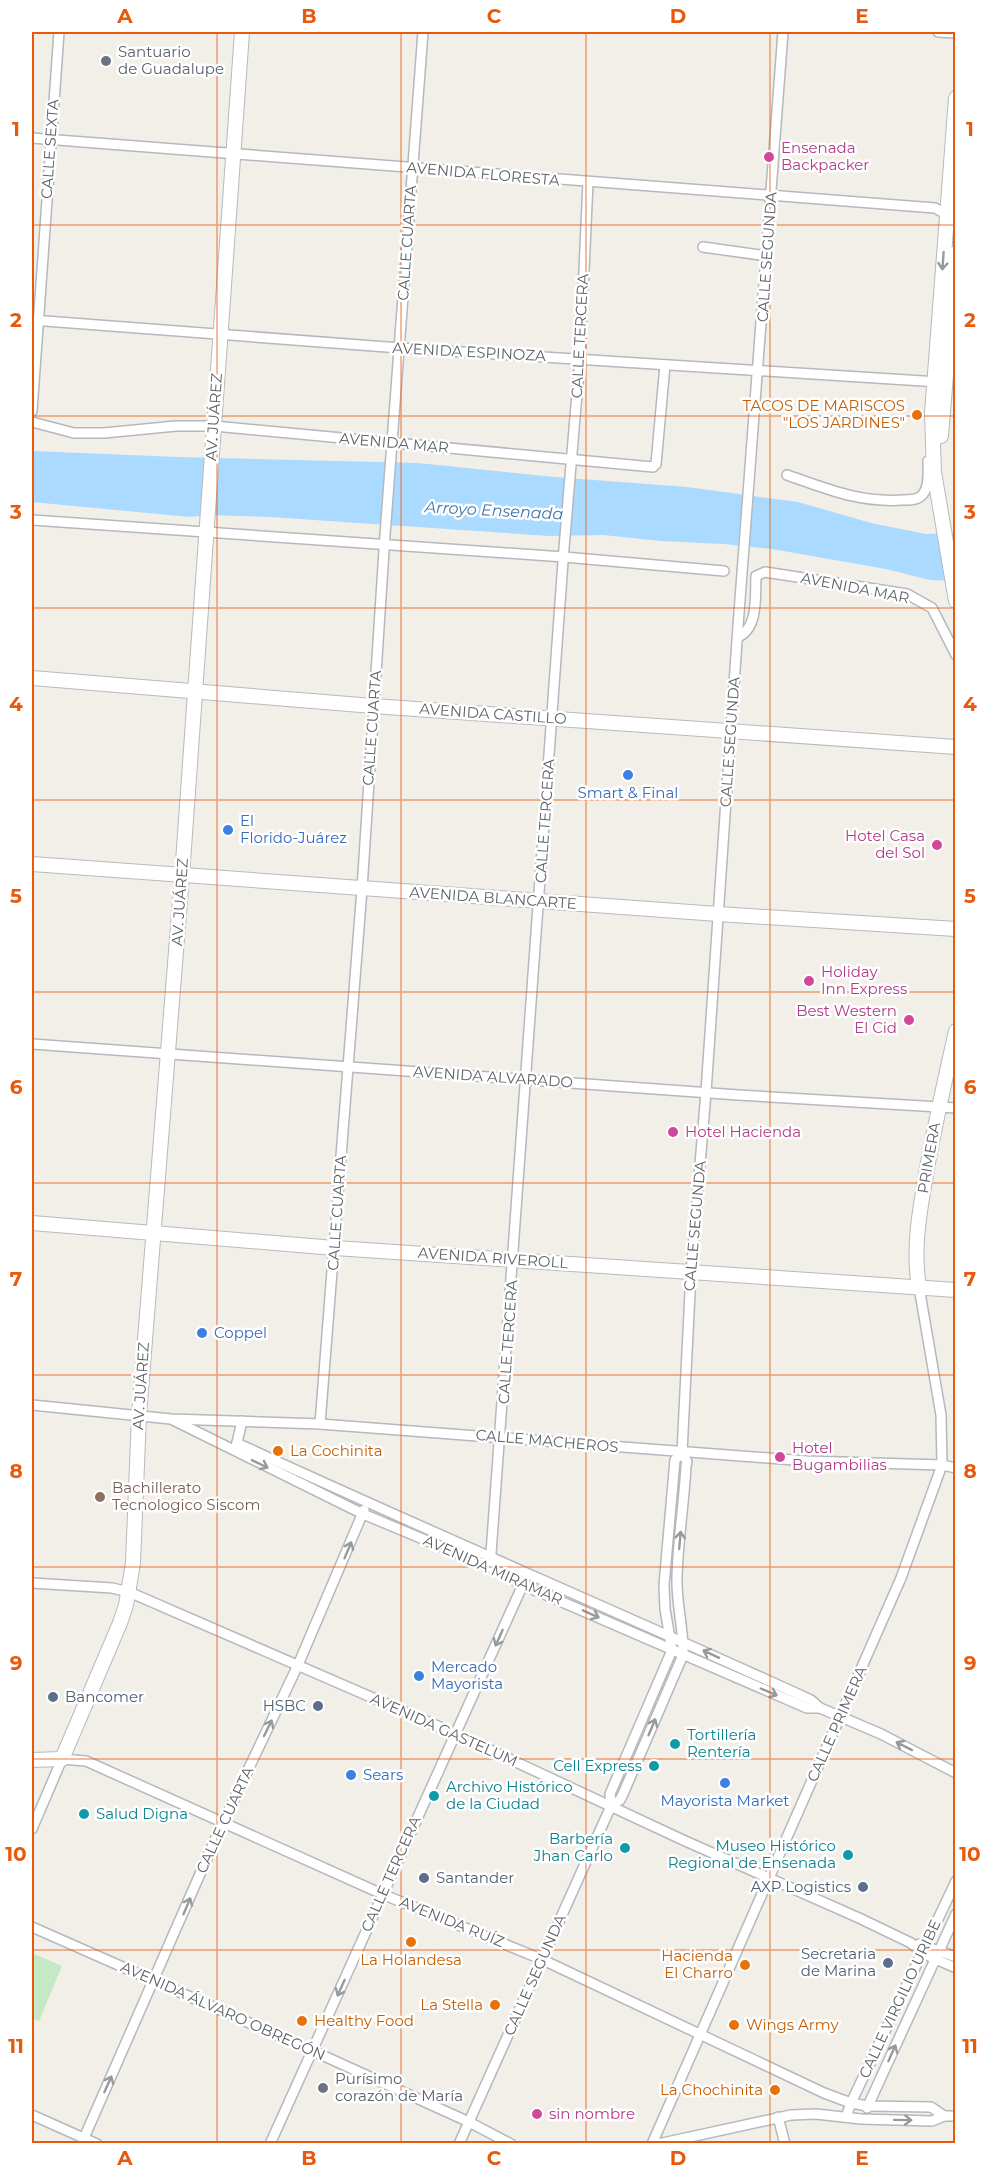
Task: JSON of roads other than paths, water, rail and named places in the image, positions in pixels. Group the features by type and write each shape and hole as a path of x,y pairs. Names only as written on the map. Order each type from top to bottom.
{"main road":[{"name":"AV. JUÁREZ","path":"62,1759 120,1623 129,1592 133,1563 138,1415 182,876 242,32"},
{"path":"956,98 938,382 937,443 944,485 941,500 956,601"},
{"path":"938,382 956,253"},
{"path":"941,500 956,544"},
{"name":"AVENIDA CASTILLO","path":"32,678 374,706 956,747"},
{"name":"AVENIDA BLANCARTE","path":"32,864 539,902 956,928"},
{"name":"PRIMERA","path":"919,1287 915,1266 922,1196 938,1107 956,1031"},
{"name":"AVENIDA RIVEROLL","path":"32,1223 335,1248 956,1290"},
{"name":"AVENIDA RUÍZ","path":"32,1760 62,1759"}],"street":[{"name":"CALLE SEXTA","path":"32,411 35,320 59,32"},
{"name":"CALLE CUARTA","path":"320,1424 362,889 384,546 423,32"},
{"name":"CALLE SEGUNDA","path":"611,1806 620,1800 623,1794 683,1655 684,1642 677,1606 677,1576 687,1462 682,1452 691,1273 783,32"},
{"path":"938,32 956,33"},
{"name":"AVENIDA FLORESTA","path":"32,138 948,209"},
{"name":"CALLE TERCERA","path":"490,1568 580,358 588,182"},
{"path":"703,247 767,256"},
{"name":"AVENIDA ESPINOZA","path":"35,320 400,348 938,382"},
{"name":"AVENIDA MAR","path":"32,422 74,433 104,433 176,426 214,426 571,461 655,466 665,365"},
{"path":"787,475 858,498 881,501 921,497 926,489 929,449 937,443"},
{"path":"32,520 384,546 564,553 724,571"},
{"name":"AVENIDA MAR","path":"738,637 744,634 753,618 756,576 765,572 907,594 932,608 956,655"},
{"name":"AVENIDA ALVARADO","path":"32,1044 738,1095 956,1108"},
{"name":"CALLE PRIMERA","path":"652,2144 901,1578 942,1465 941,1415 919,1287"},
{"path":"32,1405 138,1415"},
{"name":"CALLE MACHEROS","path":"138,1415 171,1419 320,1424 807,1461 942,1465 956,1468"},
{"name":"AVENIDA MIRAMAR","path":"171,1419 671,1635 811,1700 820,1708 881,1734 956,1773"},
{"path":"236,1447 243,1421"},
{"name":"AVENIDA MIRAMAR","path":"236,1447 363,1514 807,1708 820,1708"},
{"name":"CALLE SEGUNDA","path":"459,2144 611,1806 610,1794 672,1650 665,1609 664,1585 675,1460 682,1452"},
{"name":"CALLE CUARTA","path":"84,2138 223,1823 298,1665 367,1503"},
{"name":"CALLE TERCERA","path":"270,2144 528,1573"},
{"name":"AVENIDA GASTELUM","path":"32,1583 112,1588 129,1592 456,1734 936,1955"},
{"path":"32,1829 62,1759"},
{"name":"AVENIDA RUÍZ","path":"62,1759 86,1761 382,1893 541,1959 824,2093 850,2103 868,2106 931,2107 944,2116"},
{"name":"CALLE VIRGILIO URIBE","path":"846,2117 850,2103 956,1881"},
{"name":"CALLE VIRGILIO URIBE","path":"861,2119 956,1914"},
{"name":"AVENIDA ÁLVARO OBREGÓN","path":"32,1928 313,2051 469,2122 511,2144"},
{"path":"936,1955 956,1957"},
{"path":"936,1955 956,1968"},
{"path":"658,2144 778,2117 816,2114 861,2119 932,2121 944,2116 956,2116"},
{"path":"32,2115 97,2144"},
{"path":"778,2117 785,2144"}],"water":[{"name":"Arroyo Ensenada","path":"32,451 418,463 554,477 687,487 798,502 871,523 926,534 955,533 955,581 930,580 886,569 772,549 724,544 603,535 550,536 270,517 206,515 190,517 32,502"}],"place":[{"name":"Santuario de Guadalupe","path":"106,61"},
{"name":"Ensenada Backpacker","path":"769,157"},
{"name":"TACOS DE MARISCOS \"LOS JARDINES\"","path":"917,415"},
{"name":"Smart & Final","path":"628,775"},
{"name":"El Florido-Juárez","path":"228,830"},
{"name":"Hotel Casa del Sol","path":"937,845"},
{"name":"Holiday Inn Express","path":"809,981"},
{"name":"Best Western El Cid","path":"909,1020"},
{"name":"Hotel Hacienda","path":"673,1132"},
{"name":"Coppel","path":"202,1333"},
{"name":"La Cochinita","path":"278,1451"},
{"name":"Hotel Bugambilias","path":"780,1457"},
{"name":"Bachillerato Tecnologico Siscom","path":"100,1497"},
{"name":"Mercado Mayorista","path":"419,1676"},
{"name":"Bancomer","path":"53,1697"},
{"name":"HSBC","path":"318,1706"},
{"name":"Tortillería Rentería","path":"675,1744"},
{"name":"Cell Express","path":"654,1766"},
{"name":"Sears","path":"351,1775"},
{"name":"Mayorista Market","path":"725,1783"},
{"name":"Archivo Histórico de la Ciudad","path":"434,1796"},
{"name":"Salud Digna","path":"84,1814"},
{"name":"Barbería Jhan Carlo","path":"625,1848"},
{"name":"Museo Histórico Regional de Ensenada","path":"848,1855"},
{"name":"Santander","path":"424,1878"},
{"name":"AXP Logistics","path":"863,1887"},
{"name":"La Holandesa","path":"411,1942"},
{"name":"Secretaria de Marina","path":"888,1963"},
{"name":"Hacienda El Charro","path":"745,1965"},
{"name":"La Stella","path":"495,2005"},
{"name":"Healthy Food","path":"302,2021"},
{"name":"Wings Army","path":"734,2025"},
{"name":"Purísimo corazón de María","path":"323,2088"},
{"name":"La Chochinita","path":"775,2090"},
{"name":"sin nombre","path":"537,2114"}]}
